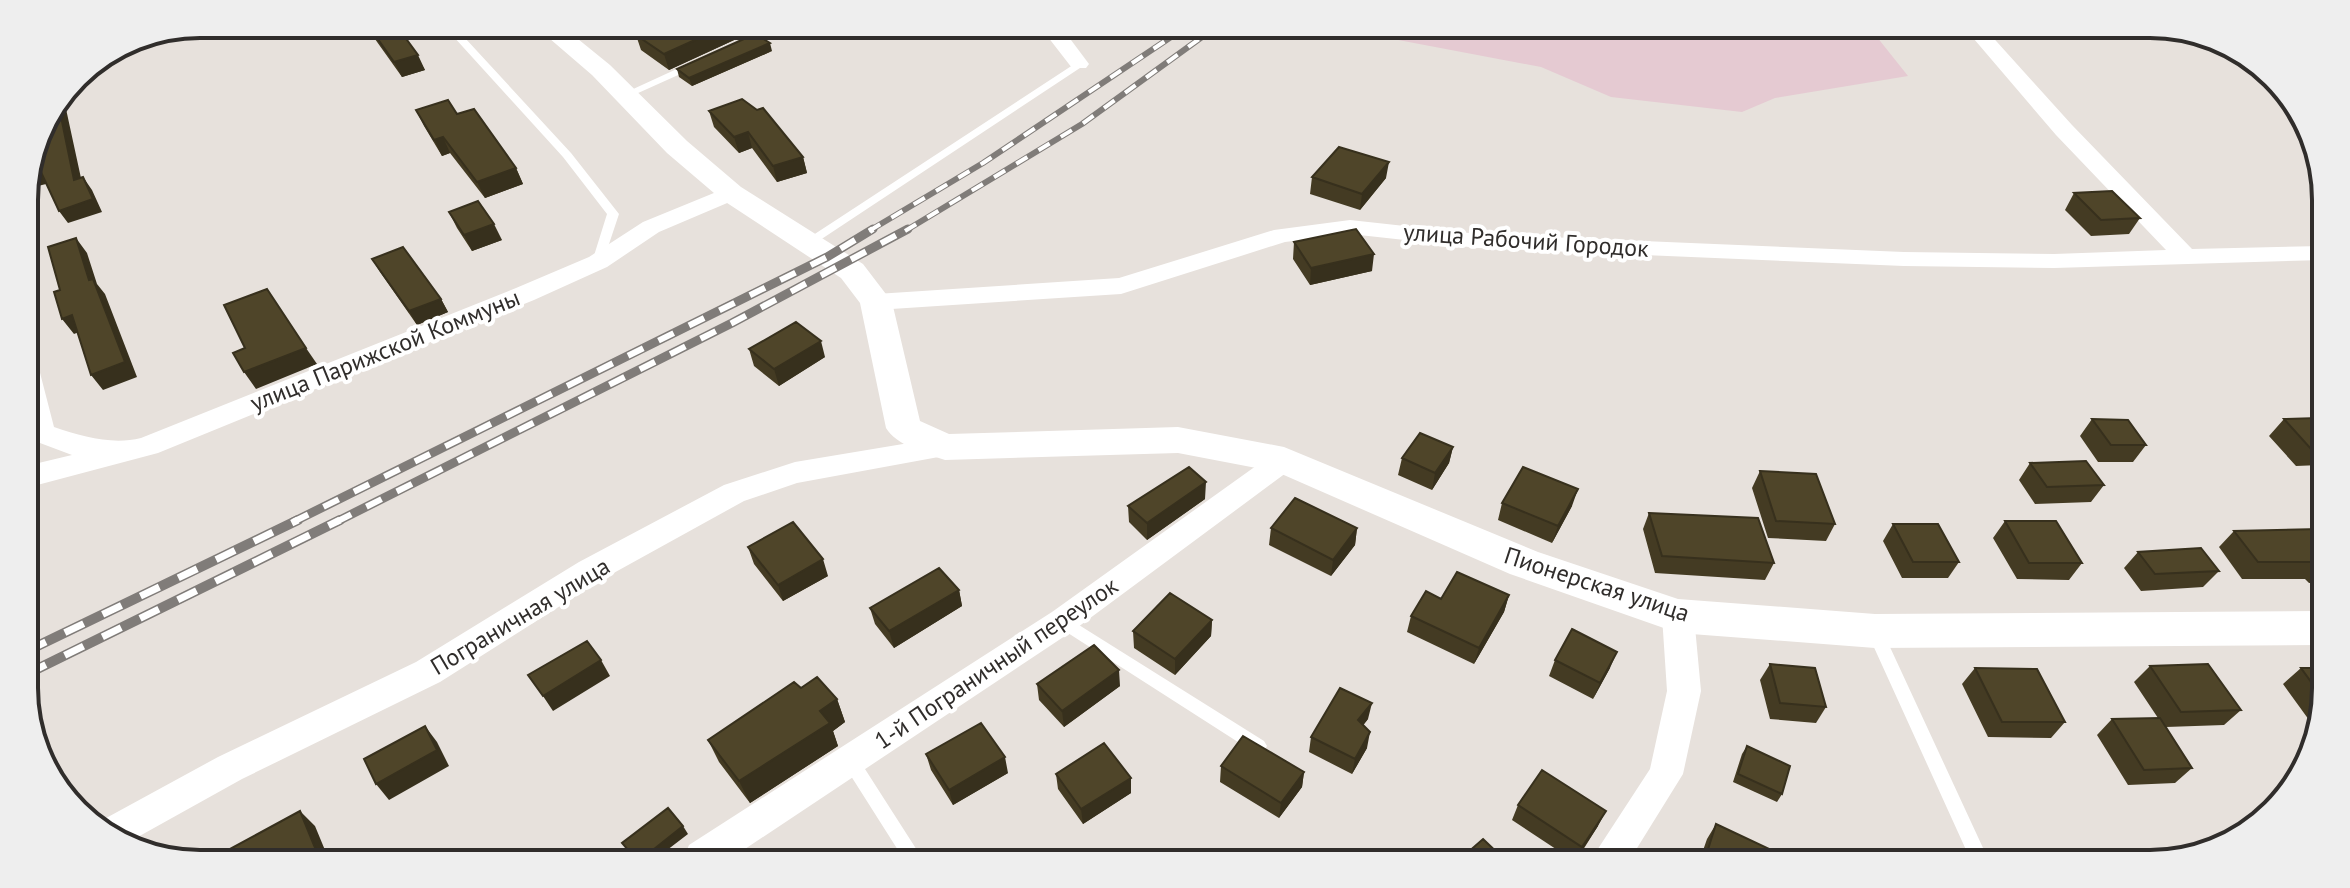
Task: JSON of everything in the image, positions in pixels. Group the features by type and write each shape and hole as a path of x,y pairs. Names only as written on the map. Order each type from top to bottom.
{"street":[{"path":"562,38 601,70 623,96 731,193 852,271 876,302 904,428 945,447"},
{"path":"1061,38 1079,64"},
{"path":"1982,38 2064,130 2184,255"},
{"name":"улица Парижской Коммуны","path":"38,474 148,446 598,262 651,227 731,193"},
{"name":"улица Рабочий Городок","path":"876,302 1121,286 1282,235 1350,227 1478,241 1904,259 2054,261 2312,253"},
{"path":"38,439 85,449 148,446"},
{"name":"Пионерская улица","path":"945,447 1178,440 1284,460 1524,563 1678,616 1875,631 2312,628"},
{"name":"Пограничная улица","path":"120,828 230,768 428,672 590,571 734,493 795,473 945,447"},
{"name":"1-й Пограничный переулок","path":"713,850 1063,621 1284,460"},
{"path":"1615,850 1666,774 1684,691 1678,616"}],"lane":[{"path":"460,38 567,155 613,214 598,262"},
{"path":"722,52 753,38"},
{"path":"623,96 708,58"},
{"path":"807,243 1079,64"},
{"path":"1063,621 1266,751"},
{"path":"1875,631 1975,850"},
{"path":"850,760 908,850"}],"shaded area":[{"path":"1878,38 1908,76 1775,98 1742,112 1611,97 1541,67 1393,39"}],"building":[{"path":"377,38 406,38 418,55 394,62"},
{"path":"640,38 699,38 664,54"},
{"path":"746,38 762,38 770,43 689,78 677,69"},
{"path":"742,99 757,110 763,108 803,157 773,166 748,132 734,137 709,111"},
{"path":"448,100 457,114 474,109 516,168 477,182 443,137 434,140 416,110"},
{"path":"61,117 74,180 83,177 93,199 59,211 41,172 50,138"},
{"path":"1339,147 1389,162 1362,194 1312,177"},
{"path":"2112,191 2140,218 2101,220 2074,193"},
{"path":"478,201 494,224 464,235 449,212"},
{"path":"1356,229 1374,254 1311,268 1294,242"},
{"path":"76,238 89,280 93,279 125,362 91,375 72,315 62,319 54,292 60,290 48,247"},
{"path":"403,247 441,299 409,311 372,259"},
{"path":"267,289 306,348 244,372 233,353 245,348 224,305"},
{"path":"796,322 821,341 774,369 749,349"},
{"path":"2312,418 2312,449 2311,449 2284,419"},
{"path":"2092,419 2128,420 2146,445 2111,445"},
{"path":"1420,433 1453,447 1435,473 1402,458"},
{"path":"2086,461 2104,485 2047,487 2030,463"},
{"path":"1189,467 1206,482 1147,523 1128,506"},
{"path":"1523,467 1578,489 1558,526 1502,503"},
{"path":"1760,471 1816,474 1835,524 1776,521"},
{"path":"1295,498 1357,528 1333,560 1271,528"},
{"path":"1649,513 1758,518 1774,563 1662,556"},
{"path":"2005,521 2056,521 2082,563 2029,563"},
{"path":"793,522 823,559 778,585 748,547"},
{"path":"1893,524 1938,524 1959,562 1913,562"},
{"path":"2312,529 2312,562 2258,562 2234,531"},
{"path":"2201,548 2219,571 2155,574 2138,552"},
{"path":"939,568 959,590 889,631 870,608"},
{"path":"1457,572 1509,595 1479,648 1411,616 1426,591 1441,599"},
{"path":"1170,593 1212,620 1175,659 1133,631"},
{"path":"1572,629 1617,652 1600,683 1555,660"},
{"path":"587,641 601,660 543,696 528,675"},
{"path":"1094,645 1119,670 1062,711 1037,684"},
{"path":"1770,664 1815,668 1826,707 1780,703"},
{"path":"2208,664 2241,710 2181,712 2150,666"},
{"path":"1975,668 2037,669 2065,722 2002,722"},
{"path":"2301,668 2312,668 2312,683"},
{"path":"817,677 837,699 820,711 830,723 739,781 708,740 794,682 801,688"},
{"path":"1340,688 1372,703 1358,720 1370,732 1355,759 1311,737"},
{"path":"2160,718 2192,768 2144,770 2112,719"},
{"path":"981,723 1005,757 949,790 926,754"},
{"path":"425,726 437,750 376,784 364,759"},
{"path":"1243,736 1304,772 1281,803 1221,766"},
{"path":"1104,743 1131,778 1081,809 1056,774"},
{"path":"1747,746 1790,766 1782,794 1738,774"},
{"path":"1542,770 1606,811 1582,847 1518,805"},
{"path":"668,808 683,826 653,850 628,850 622,843"},
{"path":"300,811 316,850 228,850"},
{"path":"1716,824 1771,850 1708,850"},
{"path":"1483,839 1494,850 1470,850"}],"railway":[{"path":"869,231 983,163 1170,38"},
{"path":"905,231 1082,124 1201,38"},
{"path":"293,522 827,257 873,229"},
{"path":"339,520 732,323 908,229"},
{"path":"38,646 298,520"},
{"path":"38,669 339,520"}]}
